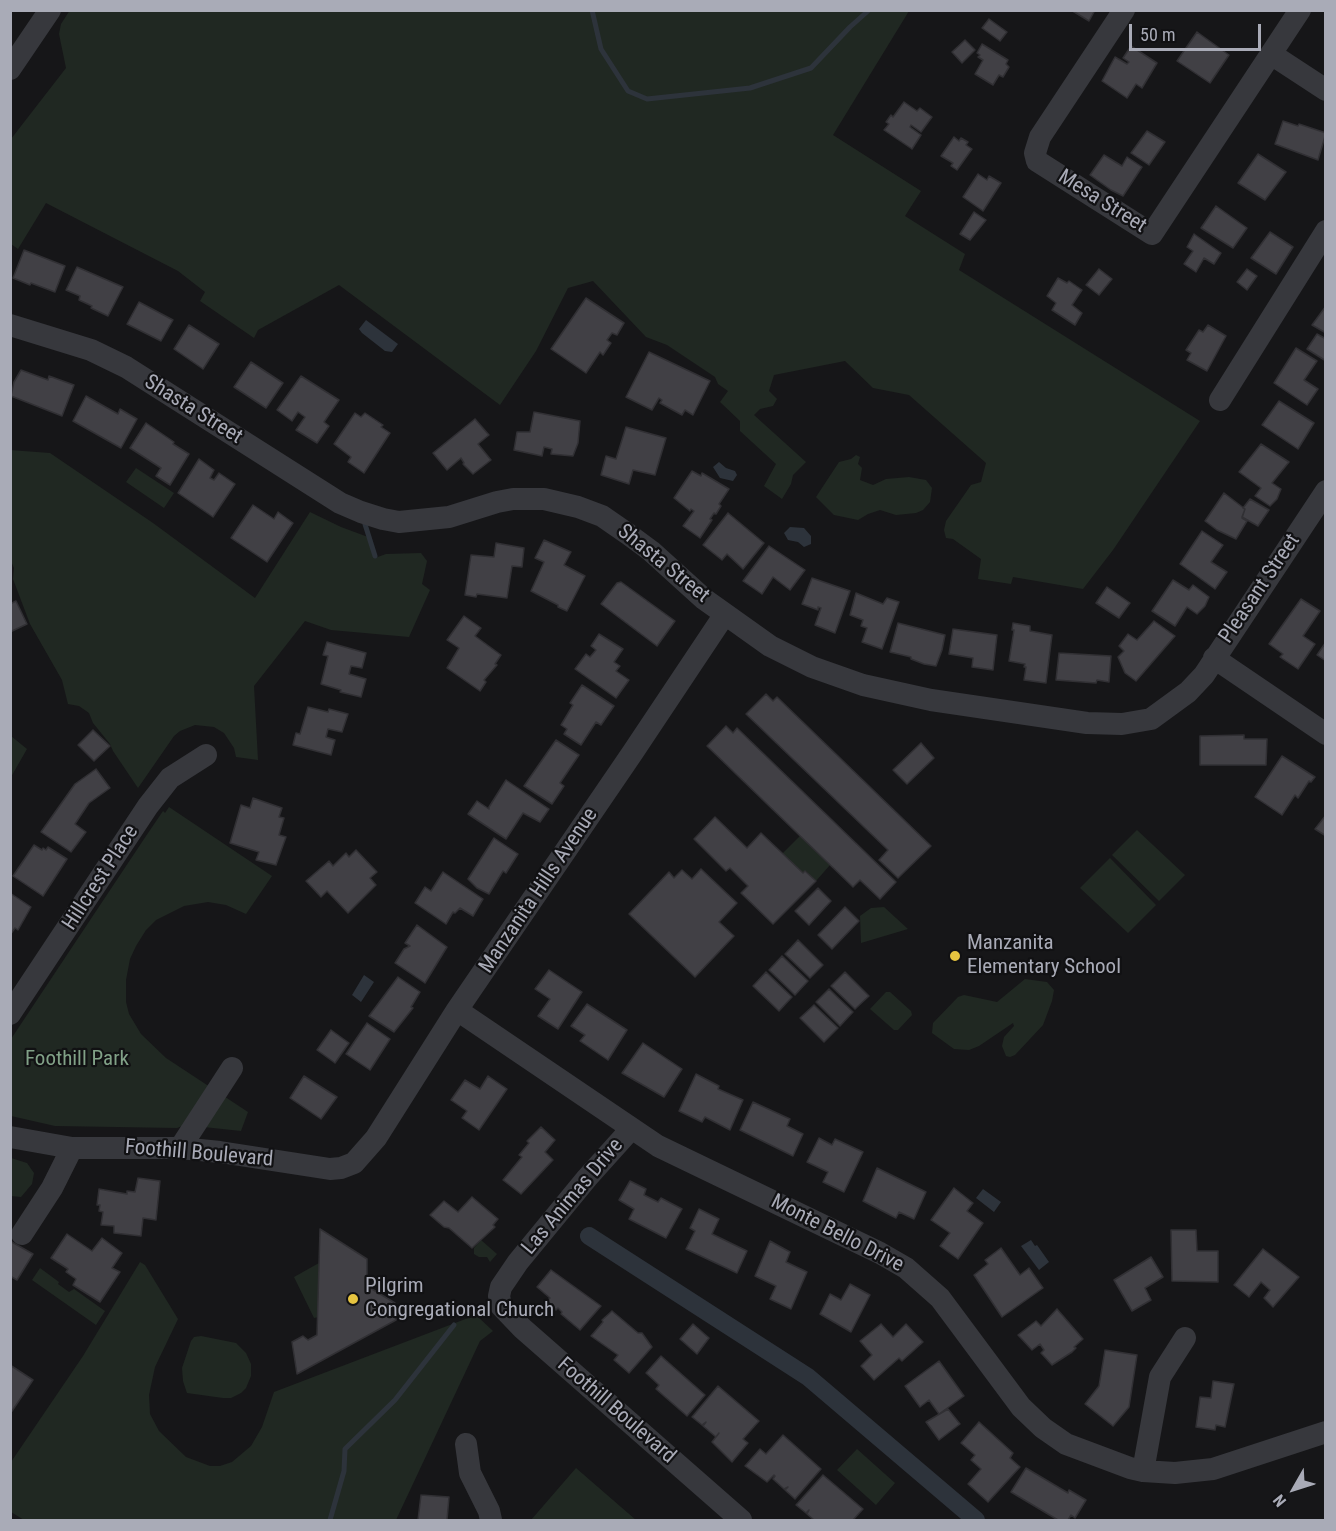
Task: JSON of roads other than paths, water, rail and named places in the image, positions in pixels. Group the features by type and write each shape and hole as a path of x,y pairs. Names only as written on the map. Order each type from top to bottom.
{"street":[{"path":"10,69 50,10"},
{"name":"Mesa Street","path":"1124,10 1040,137 1035,153 1037,161 1152,234 1300,10"},
{"path":"1271,54 1326,90"},
{"path":"1220,400 1326,231"},
{"name":"Shasta Street","path":"10,325 91,350 120,364 340,503 383,519 399,522 449,517 497,502 544,499 571,505 602,516 651,551 704,599 770,646 791,657 863,684 931,700 1087,723 1122,724 1151,719 1188,692 1204,675 1214,658"},
{"name":"Pleasant Street","path":"1214,658 1326,491"},
{"name":"Manzanita Hills Avenue","path":"350,1165 376,1138 457,1010 725,614"},
{"path":"1214,658 1326,734"},
{"name":"Hillcrest Place","path":"10,1014 148,806 170,778 206,755"},
{"name":"Monte Bello Drive","path":"457,1010 658,1146 900,1264 940,1298 1009,1393 1043,1428 1066,1444 1121,1466 1143,1471 1175,1473 1213,1469 1326,1432"},
{"path":"180,1148 232,1068"},
{"name":"Las Animas Drive","path":"499,1296 501,1287 518,1262 587,1178 631,1129"},
{"name":"Foothill Boulevard","path":"10,1137 72,1148 180,1148 330,1169 350,1165"},
{"path":"22,1234 52,1188 72,1148"},
{"name":"Foothill Boulevard","path":"499,1296 501,1306 522,1328 741,1521"},
{"path":"1143,1471 1160,1377 1185,1338"},
{"path":"466,1444 468,1466 489,1511 491,1521"}],"waterway":[{"path":"592,10 601,49 628,91 647,99 750,88 811,68 869,10"},
{"path":"364,521 375,556"},
{"path":"589,1236 808,1377 976,1520"},
{"path":"330,1520 344,1471 345,1449 395,1400 454,1325"}],"place":[{"name":"Manzanita Elementary School","path":"955,956"},
{"name":"Pilgrim Congregational Church","path":"353,1299"}],"park label":[{"name":"Foothill Park","path":"77,1060"}]}
